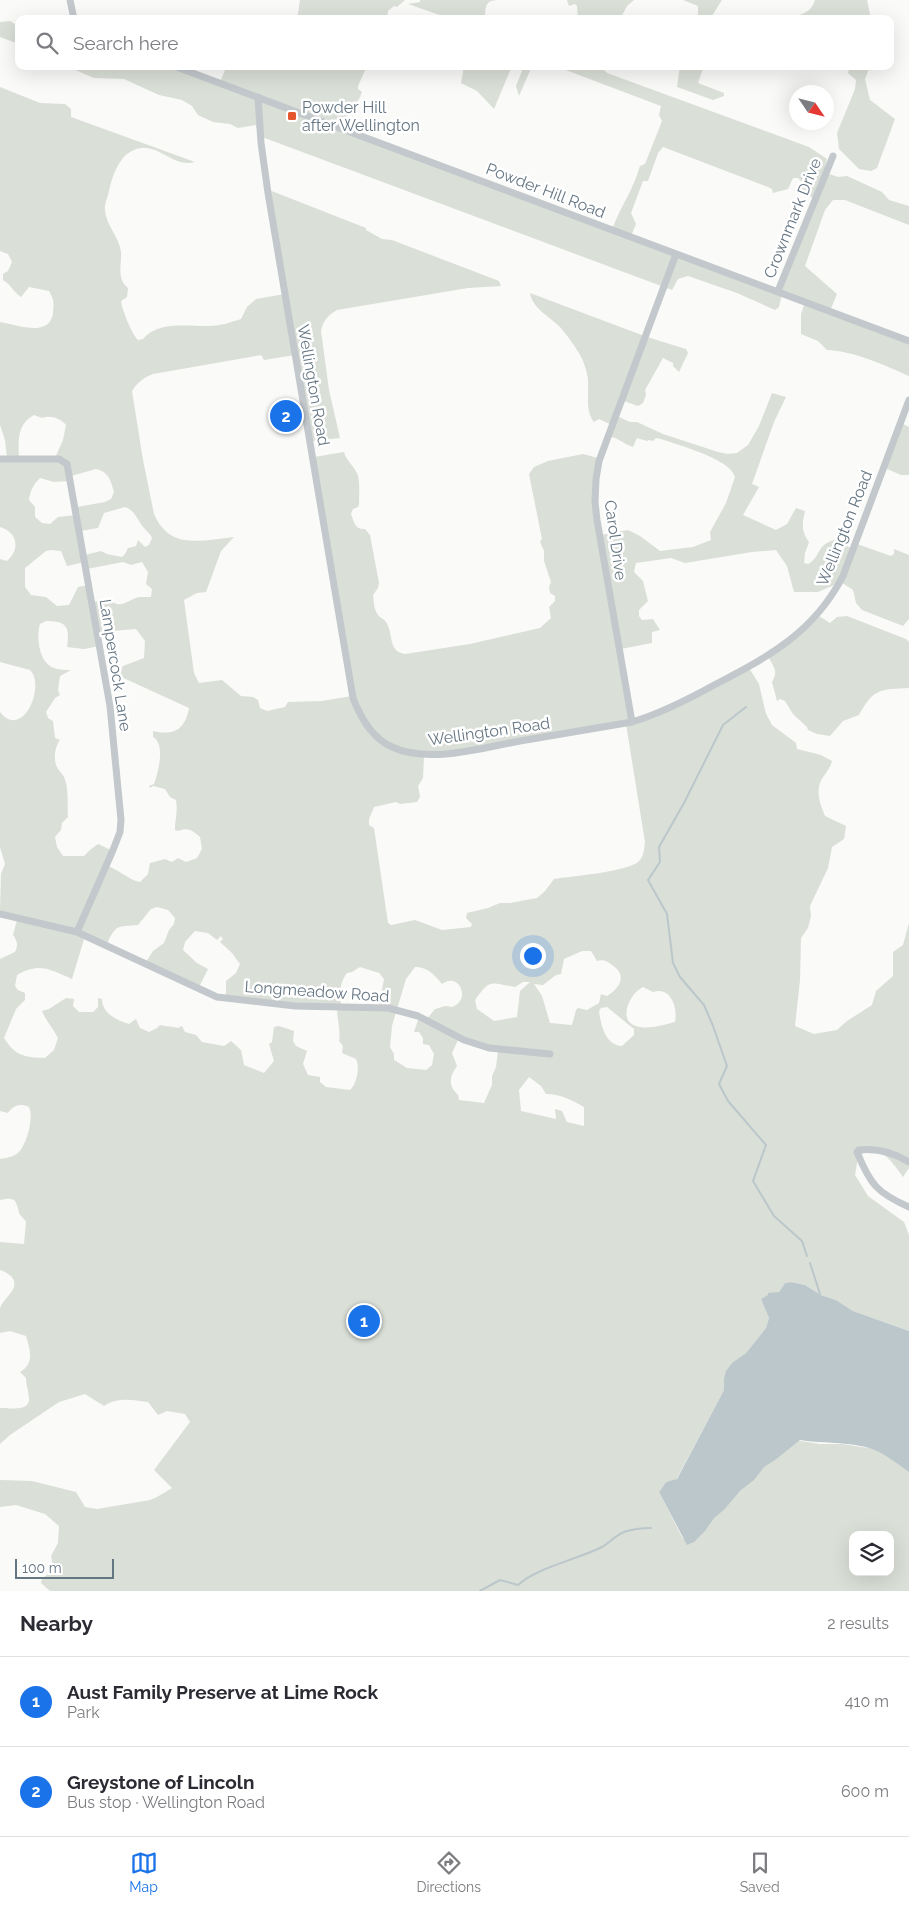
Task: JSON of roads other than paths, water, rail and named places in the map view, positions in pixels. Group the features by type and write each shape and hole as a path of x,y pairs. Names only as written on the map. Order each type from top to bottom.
{"street":[{"path":"70,0 73,15"},
{"name":"Powder Hill Road","path":"185,70 909,341"},
{"name":"Wellington Road","path":"258,97 261,143 268,193 353,698 363,721 380,740 391,746 414,754 448,753 632,722 676,705 785,645 817,616 843,576 909,400"},
{"name":"Crownmark Drive","path":"778,291 833,156"},
{"name":"Carol Drive","path":"632,722 597,520 595,502 596,479 599,461 676,254"},
{"name":"Lampercock Lane","path":"0,459 59,459 67,464 108,696 121,827 113,850 77,932"},
{"name":"Longmeadow Road","path":"0,914 77,932 217,997 295,1006 388,1008 418,1016 464,1040 489,1048 550,1054"},
{"path":"909,1162 884,1151 866,1149 857,1152 871,1183 890,1199 909,1207"}],"waterway":[{"path":"746,707 723,725 684,803 659,847 660,862 648,880 667,914 673,963 680,977 704,1005 727,1066 719,1084 728,1101 766,1145 753,1181 774,1216 802,1241 807,1256"},
{"path":"810,1263 820,1294"},
{"path":"480,1591 500,1580 518,1585 547,1568 592,1552 624,1532 651,1528"}],"place":[{"name":"Powder Hill after Wellington","path":"292,116"},
{"name":"Greystone of Lincoln","path":"286,416"},
{"name":"Aust Family Preserve at Lime Rock","path":"364,1321"}]}
